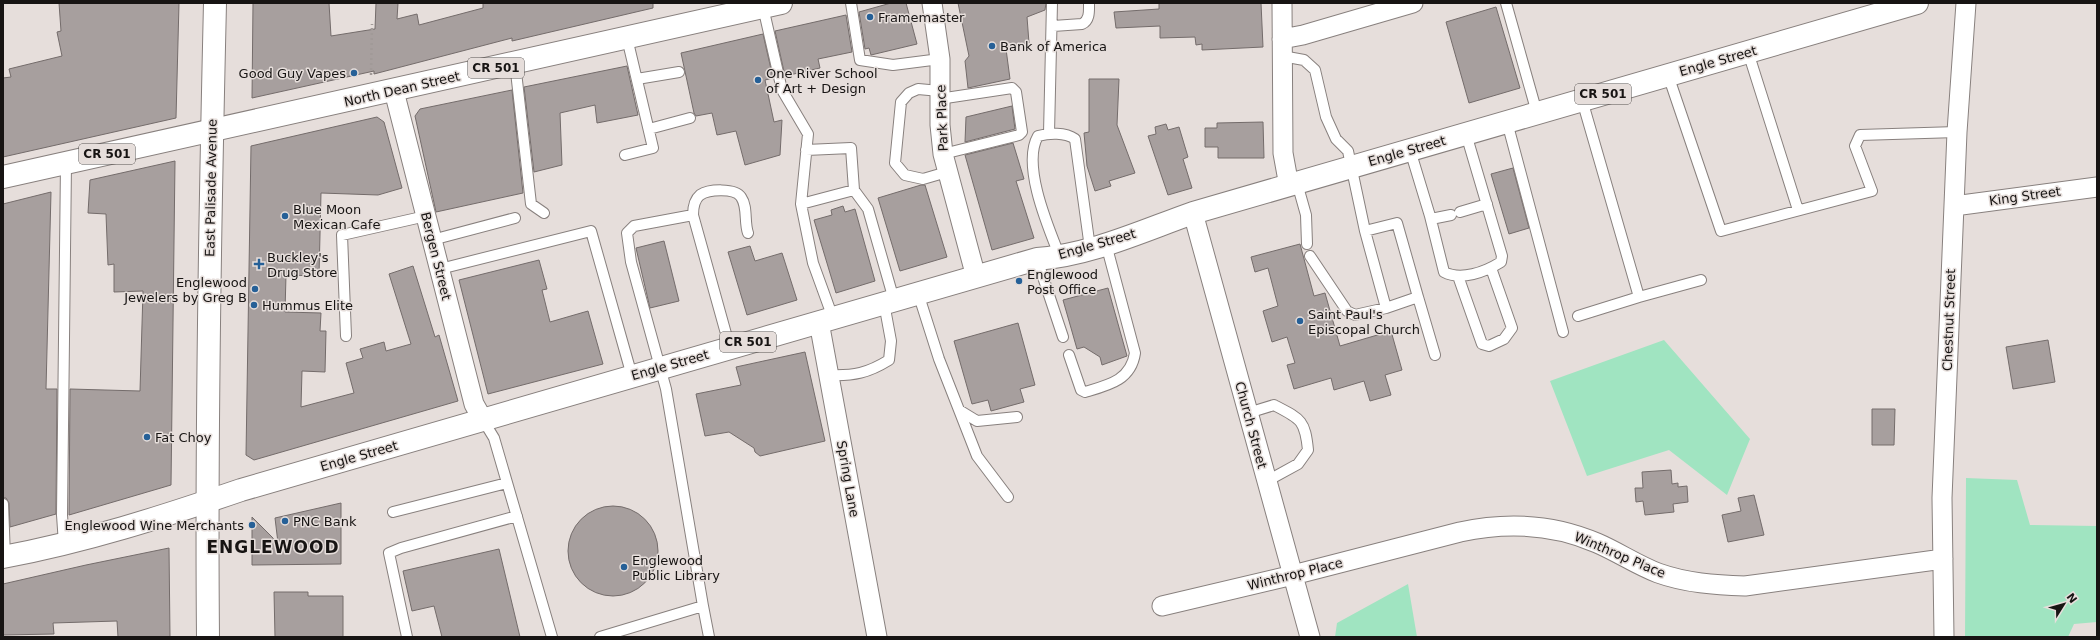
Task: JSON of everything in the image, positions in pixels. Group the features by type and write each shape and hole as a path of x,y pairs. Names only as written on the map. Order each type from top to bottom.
{"main road":[{"name":"East Palisade Avenue","path":"208,637 207,502 211,132 215,3"},
{"name":"Engle Street","path":"207,502 1037,258 1060,257 1098,246 1193,213 1748,52 1876,9 1917,3"},
{"name":"North Dean Street","path":"211,132 627,38 727,9 772,5"},
{"name":"CR 501","path":"3,177 211,132"},
{"name":"CR 501","path":"4,557 64,544 174,514 207,502"}],"street":[{"name":"Park Place","path":"932,3 940,58 943,154 976,277"},
{"path":"1282,3 1282,152 1293,184"},
{"path":"1282,48 1303,35 1413,3"},
{"name":"Chestnut Street","path":"1944,637 1942,498 1957,132 1966,3"},
{"name":"Bergen Street","path":"394,91 474,404 482,420"},
{"name":"King Street","path":"1954,206 2097,186"},
{"name":"Church Street","path":"1193,213 1310,637"},
{"name":"Spring Lane","path":"826,320 829,375 877,637"},
{"name":"Winthrop Place","path":"1162,606 1292,575 1460,532 1478,528 1511,525 1541,527 1570,533 1598,543 1657,572 1684,580 1713,585 1745,586 1943,559"}],"lane":[{"path":"851,3 860,60 893,65 940,58"},
{"path":"1049,133 1053,26 1052,3"},
{"path":"1053,26 1082,24 1086,22 1089,17 1089,3"},
{"path":"1506,3 1537,114"},
{"path":"772,5 782,90 808,134 801,204 826,320"},
{"path":"625,155 653,148 627,38"},
{"path":"1282,48 1304,60 1315,70 1326,117 1336,139 1348,151 1365,231 1386,308"},
{"path":"1748,52 1798,210"},
{"path":"515,63 531,204 544,213"},
{"path":"637,79 679,72"},
{"path":"1668,75 1721,231 1872,191 1855,146 1860,135 1957,132"},
{"path":"943,154 1019,135 1022,132 1016,92 1012,88 940,95 918,90 910,93 901,102 895,163 905,175 923,179 947,172"},
{"path":"1582,100 1639,297"},
{"path":"649,130 690,118"},
{"path":"1507,122 1563,332"},
{"path":"1060,257 1044,217 1037,192 1033,151 1038,136 1049,133 1071,136 1076,144 1098,246 1136,353 1134,363 1129,373 1117,380 1085,392 1081,390 1069,355"},
{"path":"1410,150 1431,219 1444,272 1453,276 1458,276 1491,268 1501,262 1502,256 1466,134"},
{"path":"806,150 851,148 854,190 868,210 889,302 892,340 889,360 871,371 847,376 829,375"},
{"path":"64,544 62,515 66,163"},
{"path":"1293,184 1306,215 1307,244"},
{"path":"801,204 854,190"},
{"path":"730,348 693,215 694,204 700,195 712,191 732,192 740,196 745,206 745,226 748,233"},
{"path":"1431,219 1455,214 1487,204"},
{"path":"693,215 634,226 627,233 631,262 666,389 709,637"},
{"path":"346,336 342,235 426,216"},
{"path":"432,240 515,218"},
{"path":"1365,231 1397,223 1435,355"},
{"path":"440,269 591,231 632,376"},
{"path":"1310,256 1347,311 1355,315 1386,308 1418,297"},
{"path":"1037,258 1063,337"},
{"path":"1458,276 1482,344 1489,346 1504,338 1512,328 1491,268"},
{"path":"1578,316 1701,280"},
{"path":"918,293 939,359 977,456 1008,497"},
{"path":"1248,413 1274,405 1294,415 1306,429 1308,450 1298,464 1266,481"},
{"path":"959,410 977,421 1017,417"},
{"path":"482,420 494,438 552,637"},
{"path":"393,512 507,482"},
{"path":"3,504 4,557"},
{"path":"407,637 389,553 401,548 517,516"},
{"path":"600,637 703,606"}],"path":[{"path":"371,75 372,24"}],"green space":[{"path":"1664,340 1750,439 1727,495 1669,450 1587,476 1550,381"},
{"path":"1966,478 2017,480 2030,525 2097,526 2097,622 2074,624 2068,637 1965,637"},
{"path":"1408,584 1417,637 1335,637 1337,623"}],"building":[{"path":"59,3 179,3 176,118 3,157 3,78 11,77 9,69 62,56 57,32 61,31"},
{"path":"253,3 329,3 331,36 375,29 376,3 398,3 397,19 417,14 419,25 483,8 483,3 653,3 653,8 512,41 512,38 374,74 374,71 252,98"},
{"path":"891,3 906,3 917,44 871,55 869,48 865,49 859,12"},
{"name":"Bank of America","path":"958,3 1046,3 1045,10 1027,17 1029,43 1006,49 1010,79 968,88 965,61 969,56"},
{"path":"1159,3 1261,3 1263,47 1202,50 1202,44 1196,45 1195,37 1160,38 1160,26 1116,28 1114,12 1159,9"},
{"path":"1496,7 1520,88 1469,103 1446,22"},
{"path":"846,15 852,52 818,59 820,68 785,76 775,31"},
{"path":"763,34 773,78 765,80 774,122 782,120 780,155 745,165 736,131 717,135 712,113 696,116 694,113 681,53"},
{"path":"627,66 638,115 597,123 595,105 560,113 562,165 534,172 524,87"},
{"path":"1089,79 1119,79 1117,125 1135,173 1109,181 1111,186 1095,191 1087,166 1084,133 1089,132"},
{"path":"512,90 523,193 436,212 415,116 420,109"},
{"path":"1012,106 1015,129 965,142 966,117"},
{"path":"377,117 384,122 402,188 378,195 321,193 319,276 286,275 285,312 321,313 320,331 326,331 325,372 302,371 301,407 354,393 346,363 363,358 360,349 384,342 386,351 411,344 389,274 413,266 435,337 439,335 458,401 254,460 246,455 251,146"},
{"path":"1263,122 1264,158 1218,158 1218,147 1205,147 1205,128 1217,128 1217,123"},
{"path":"1166,124 1168,130 1179,127 1188,157 1183,159 1192,188 1168,195 1148,136 1156,134 1155,127"},
{"path":"1013,143 1024,179 1016,181 1034,238 992,250 965,155"},
{"path":"175,161 171,485 69,515 70,389 140,391 143,291 114,292 114,264 108,265 106,214 88,213 90,180"},
{"path":"1513,168 1529,228 1509,234 1491,174"},
{"path":"925,185 947,257 900,271 878,198"},
{"path":"51,192 46,389 57,389 56,514 10,527 9,503 6,498 3,498 3,204"},
{"path":"843,206 845,212 855,209 875,281 836,293 814,220 832,215 831,210"},
{"path":"664,241 679,301 650,308 636,248"},
{"name":"Saint Paul's Episcopal Church","path":"1300,244 1314,296 1325,293 1340,346 1391,331 1402,370 1385,375 1391,395 1370,401 1364,381 1334,390 1331,378 1294,389 1287,365 1295,363 1287,337 1272,342 1263,311 1278,306 1268,268 1255,272 1251,257"},
{"path":"750,246 755,261 782,253 797,300 747,315 728,252"},
{"path":"539,260 547,289 542,290 550,322 588,311 603,364 488,394 459,280"},
{"path":"1108,288 1127,356 1102,365 1100,357 1084,347 1077,349 1063,300"},
{"path":"1018,323 1035,385 1020,389 1024,402 991,411 988,400 972,404 954,341"},
{"path":"2048,340 2055,382 2013,389 2006,347"},
{"path":"805,352 825,441 760,456 755,452 754,448 729,432 705,436 696,394 741,385 736,367"},
{"path":"1872,409 1895,409 1894,445 1872,445"},
{"path":"1671,470 1672,484 1678,483 1678,487 1687,486 1688,502 1673,504 1674,512 1645,515 1643,501 1636,502 1635,488 1643,488 1642,472"},
{"path":"1754,495 1764,535 1728,542 1722,515 1741,511 1738,498"},
{"path":"341,503 341,564 252,565 252,517 278,543 275,518"},
{"path":"604,506 622,506 638,513 651,526 658,542 658,560 651,576 638,589 622,596 604,596 588,589 575,576 568,560 568,542 575,526 588,513"},
{"path":"169,548 170,637 118,637 117,621 53,623 54,634 3,635 3,584"},
{"path":"499,549 520,637 442,637 434,606 412,611 403,571"},
{"path":"274,592 308,592 308,596 343,596 343,637 275,637"}],"place":[{"name":"Framemaster","path":"870,17"},
{"name":"Bank of America","path":"992,46"},
{"name":"Good Guy Vapes","path":"354,73"},
{"name":"One River School of Art + Design","path":"758,80"},
{"name":"Blue Moon Mexican Cafe","path":"285,216"},
{"name":"Buckley's Drug Store","path":"259,264"},
{"name":"Englewood Post Office","path":"1019,281"},
{"name":"Englewood Jewelers by Greg B","path":"255,289"},
{"name":"Hummus Elite","path":"254,305"},
{"name":"Saint Paul's Episcopal Church","path":"1300,321"},
{"name":"Fat Choy","path":"147,437"},
{"name":"PNC Bank","path":"285,521"},
{"name":"Englewood Wine Merchants","path":"252,525"},
{"name":"Englewood Public Library","path":"624,567"}],"district":[{"name":"ENGLEWOOD","path":"273,547"}]}
